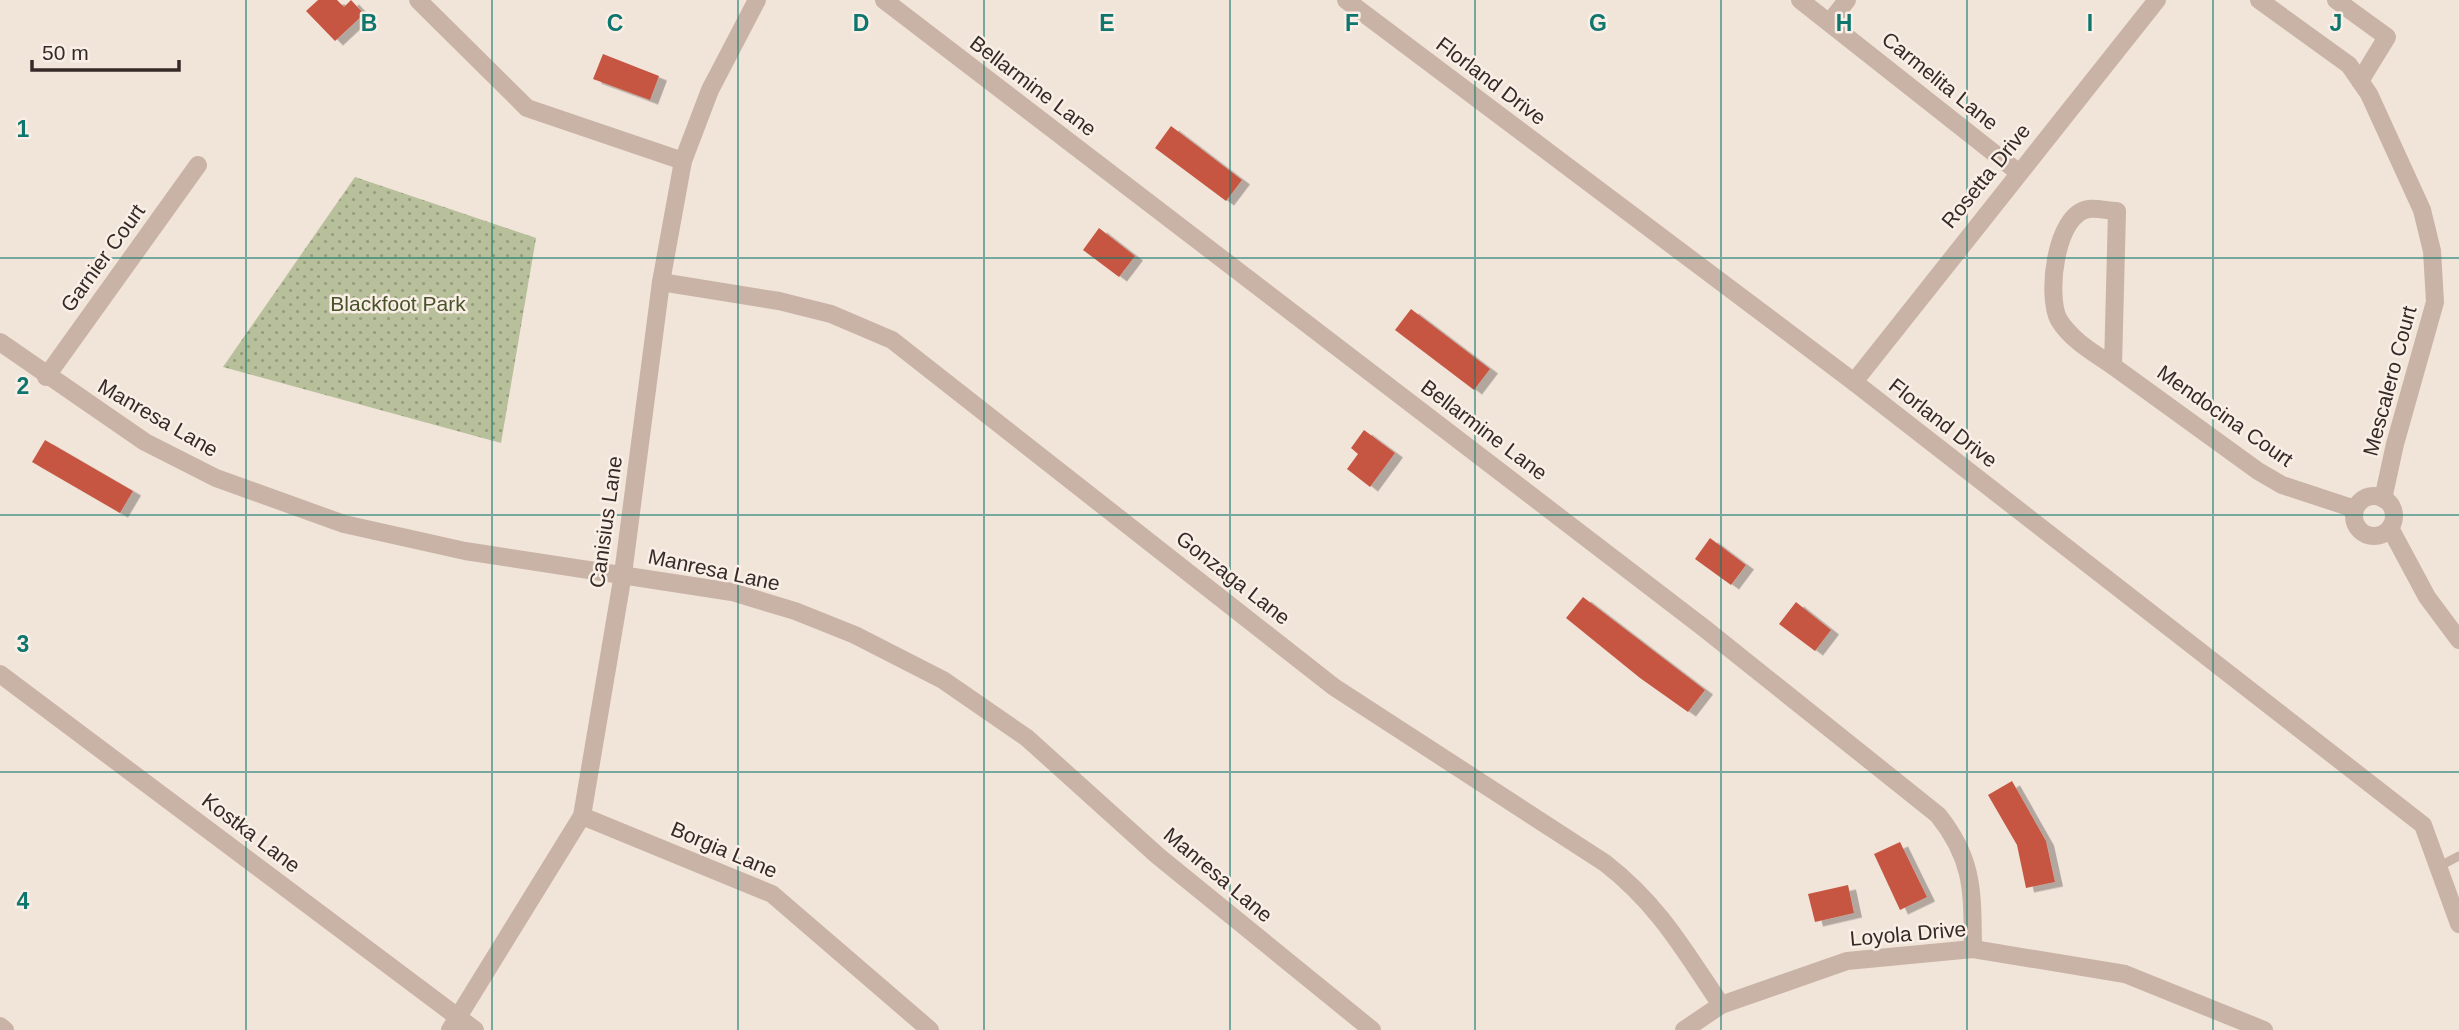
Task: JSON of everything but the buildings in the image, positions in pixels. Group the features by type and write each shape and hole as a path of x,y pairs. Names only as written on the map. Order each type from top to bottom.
{"street":[{"path":"418,0 527,108 683,161"},
{"name":"Canisius Lane","path":"455,1024 582,816 623,574 661,282 683,161 710,90 757,0"},
{"name":"Bellarmine Lane","path":"884,0 1704,628 1938,816 1957,840 1972,887 1973,949"},
{"name":"Florland Drive","path":"1346,0 1854,382 2423,825 2459,925"},
{"name":"Carmelita Lane","path":"1800,0 2018,172"},
{"path":"1830,22 1847,0"},
{"name":"Rosetta Drive","path":"1854,382 2157,0"},
{"name":"Mescalero Court","path":"2259,0 2349,65 2369,94 2423,210 2432,251 2435,302 2395,444 2383,499 2394,514 2390,528 2427,597 2459,640"},
{"path":"2336,0 2387,37 2360,81"},
{"name":"Garnier Court","path":"46,377 198,165"},
{"name":"Mendocina Court","path":"2113,366 2117,211 2088,208 2071,219 2059,239 2054,278 2058,318 2078,342 2258,471 2282,485 2355,509"},
{"name":"Gonzaga Lane","path":"661,282 779,301 831,314 892,340 1334,687 1605,863 1638,889 1661,916 1721,1005"},
{"name":"Manresa Lane","path":"0,342 46,377 145,442 216,478 344,524 465,551 732,592 795,611 855,635 943,680 1027,738 1158,856 1372,1030"},
{"path":"2383,499 2370,497 2355,509 2354,522 2362,532 2374,536 2390,528"},
{"name":"Kostka Lane","path":"0,674 455,1024 475,1030"},
{"name":"Borgia Lane","path":"582,816 772,894 930,1030"},
{"name":"Loyola Drive","path":"1684,1030 1721,1005 1847,961 1973,949 2125,974 2264,1030"},
{"path":"0,1026 5,1030"}],"lane":[{"path":"2438,867 2459,856"}],"green space":[{"name":"Blackfoot Park","path":"355,177 536,238 501,443 223,367"}]}
